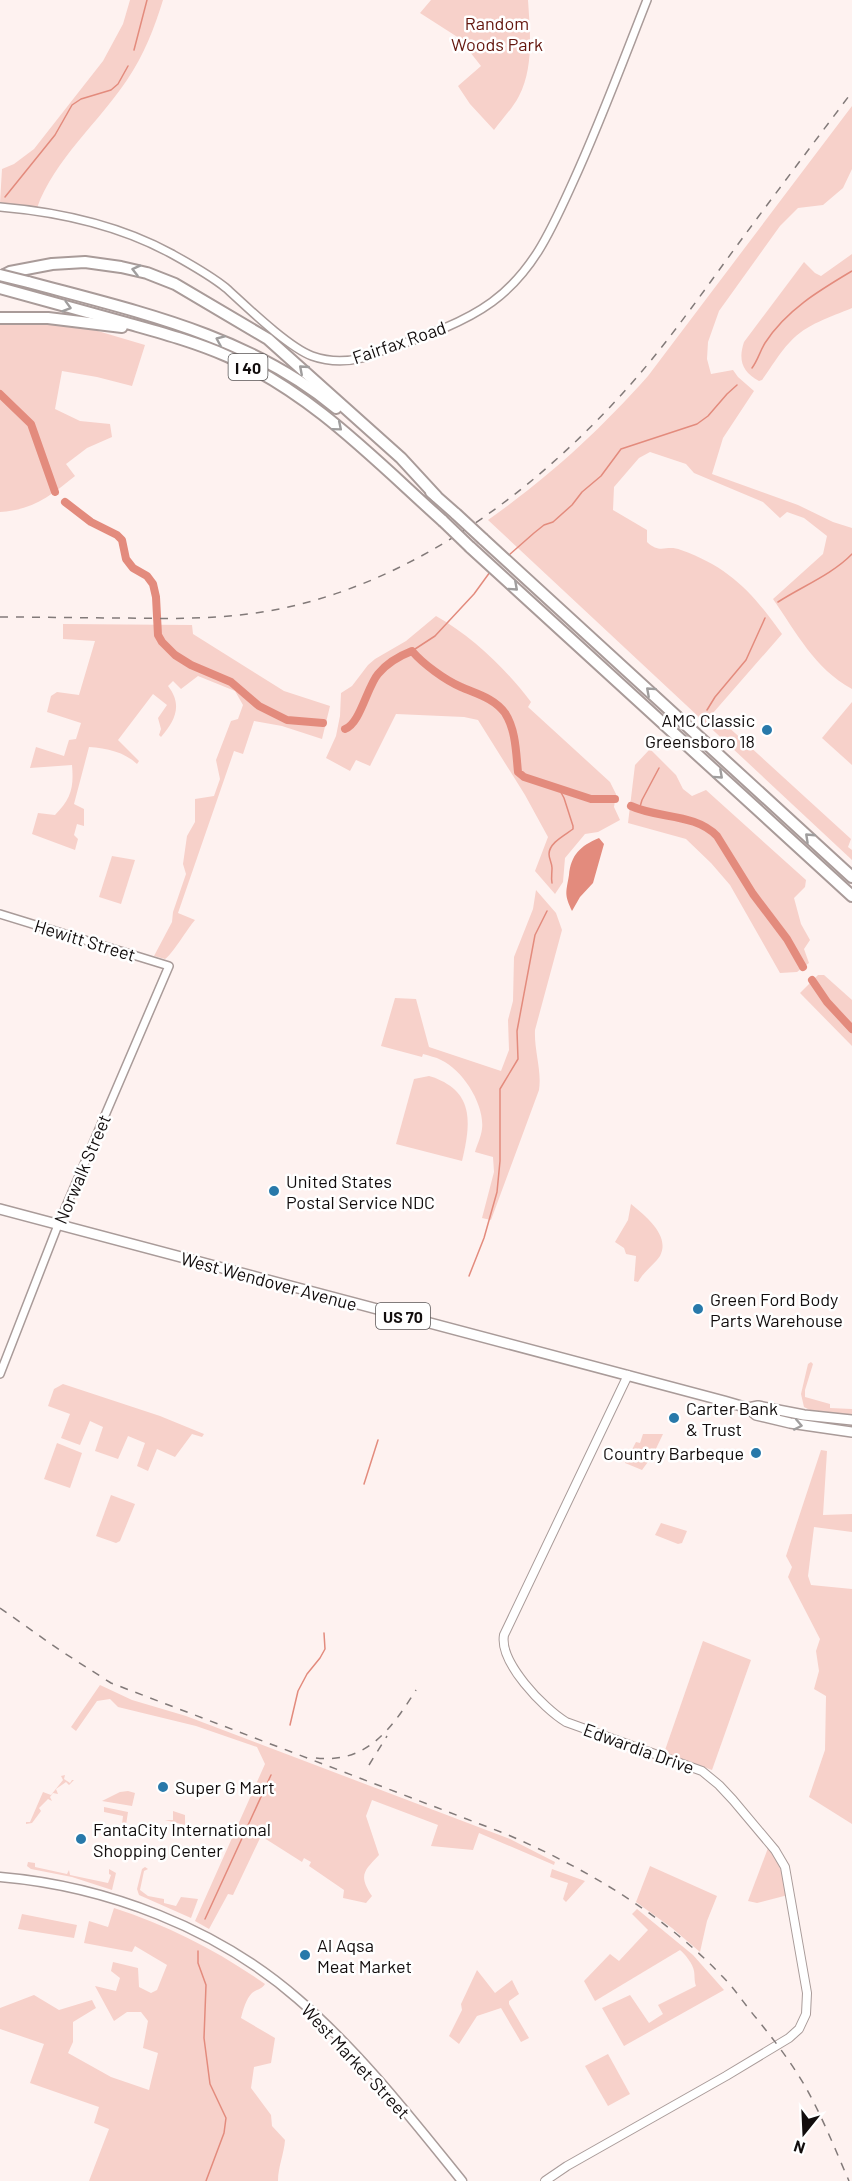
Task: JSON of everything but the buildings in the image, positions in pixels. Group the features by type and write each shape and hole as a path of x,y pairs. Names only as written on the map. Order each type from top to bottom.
{"highway":[{"path":"0,276 9,272 52,264 85,262 147,273 175,284 268,339 401,458 436,496"},
{"name":"I 40","path":"0,276 120,307 205,333 269,363 328,400 456,514 852,877"},
{"name":"I 40","path":"5,290 194,343 228,356 306,402 339,427 852,896"},
{"path":"0,318 48,318 102,325 194,343"},
{"name":"West Wendover Avenue","path":"0,1209 628,1375 748,1408 756,1415 790,1423 852,1432"},
{"name":"West Wendover Avenue","path":"748,1408 758,1406 804,1415 852,1420"}],"main road":[{"name":"Edwardia Drive","path":"545,2181 789,2038 803,2022 808,2005 804,1968 785,1867 771,1845 734,1800 702,1771 566,1722 553,1714 510,1664 504,1652 504,1635 628,1375"},
{"name":"West Market Street","path":"0,1877 73,1887 125,1902 169,1918 244,1959 297,1998 356,2055 462,2181"}],"street":[{"name":"Fairfax Road","path":"0,207 41,211 81,219 139,238 172,254 224,286 305,353 327,360 350,361 362,358 476,312 503,294 532,262 553,227 581,166 647,0"},
{"name":"Hewitt Street","path":"0,914 169,966"},
{"name":"Norwalk Street","path":"0,1374 58,1225 169,966"}],"green space":[{"path":"130,0 163,0 148,42 133,71 54,174 37,208 0,203 2,169 14,164 34,149 103,61 123,24"},
{"name":"Random Woods Park","path":"431,0 528,0 530,49 524,85 511,109 494,130 470,104 458,86 481,66 459,38 420,13"},
{"path":"852,106 852,169 843,188 823,205 798,208 780,226 719,311 708,342 707,359 711,374 733,370 754,391 723,438 712,474 798,505 833,522 852,528 852,689 839,681 817,660 798,637 773,599 823,554 827,536 804,518 787,512 780,518 763,502 694,473 686,464 650,452 639,458 614,487 613,510 647,530 647,542 652,546 660,549 676,548 726,573 750,594 782,634 713,713 851,839 848,847 852,850 852,860 488,520 572,453 648,376"},
{"path":"852,254 852,308 803,330 786,346 762,380 759,381 749,374 743,365 741,354 744,342 804,262 821,276"},
{"path":"40,323 81,326 145,345 132,386 62,371 55,409 80,421 110,424 112,437 87,448 66,464 75,476 49,496 32,505 0,512 0,324"},
{"path":"436,616 476,644 500,666 531,702 528,707 610,782 616,794 614,807 620,820 598,832 585,834 565,858 563,882 555,894 535,871 548,837 525,795 478,720 464,717 396,714 370,766 356,760 350,771 326,758 336,736 341,693 352,686 375,659 406,641"},
{"path":"63,624 192,625 193,634 284,691 330,706 322,739 282,726 254,721 243,754 234,751 178,913 195,920 165,959 154,956 172,922 173,912 186,874 183,864 187,836 195,822 195,799 214,796 220,779 216,760 231,721 238,719 243,705 235,691 198,676 181,689 173,681 168,686 175,700 175,713 161,737 158,718 167,705 153,694 118,740 139,761 137,764 127,756 115,751 89,747 74,804 84,809 84,826 77,824 74,835 78,839 75,850 32,834 38,813 55,815 65,804 72,780 72,765 30,768 36,747 64,756 69,740 76,739 81,723 47,712 51,696 57,692 79,695 95,641 63,639"},
{"path":"852,702 852,765 822,738"},
{"path":"650,749 676,775 683,789 692,796 706,790 806,880 805,887 794,898 801,924 810,940 804,949 809,963 797,972 780,973 730,885 686,839 628,823 635,765"},
{"path":"112,856 135,860 121,904 99,897"},
{"path":"536,890 556,913 562,930 535,1030 540,1075 539,1090 491,1220 482,1218 494,1172 493,1157 475,1152 482,1120 471,1089 457,1072 439,1059 381,1046 395,998 416,999 429,1047 501,1071 509,1050 508,1020 513,1001 514,957 533,909"},
{"path":"818,975 824,975 852,1000 852,1046 800,993"},
{"path":"429,1076 444,1082 462,1099 468,1121 462,1161 396,1144 414,1079"},
{"path":"631,1204 654,1226 662,1241 660,1256 638,1282 634,1281 636,1256 626,1254 624,1248 615,1242 628,1220"},
{"path":"811,1362 813,1364 805,1397 830,1404 830,1408 852,1409 852,1415 814,1412 804,1407 801,1394 808,1364"},
{"path":"63,1384 160,1416 204,1434 202,1437 192,1434 175,1457 157,1449 148,1471 137,1466 145,1443 128,1436 118,1459 95,1451 103,1427 90,1421 80,1445 61,1438 70,1414 48,1406 54,1389"},
{"path":"643,1434 663,1434 653,1455 642,1470 625,1463 636,1442 640,1443"},
{"path":"57,1443 82,1453 70,1488 44,1479"},
{"path":"821,1450 827,1451 823,1515 852,1514 852,1532 814,1527 808,1576 811,1585 852,1589 852,1824 809,1797 825,1750 826,1696 814,1689 819,1671 816,1651 820,1639 788,1577 792,1567 786,1556"},
{"path":"111,1495 135,1504 120,1541 116,1543 96,1536"},
{"path":"661,1523 687,1531 682,1543 678,1544 655,1535"},
{"path":"703,1641 751,1660 712,1770 664,1753"},
{"path":"100,1685 132,1700 186,1716 510,1839 555,1862 554,1865 479,1833 473,1850 431,1846 438,1825 372,1800 366,1816 379,1855 365,1874 365,1883 372,1896 366,1903 343,1898 344,1890 309,1866 311,1862 304,1858 302,1862 261,1836 233,1895 228,1894 209,1929 195,1921 265,1764 257,1747 196,1726 118,1707 110,1699 97,1701 76,1731 71,1727"},
{"path":"65,1775 64,1779 70,1783 74,1780 69,1785 66,1782 56,1789 58,1794 53,1793 50,1797 52,1801 48,1799 39,1808 41,1811 32,1823 26,1824 30,1822 43,1792 51,1795 63,1780 61,1776"},
{"path":"120,1792 135,1793 132,1806 102,1801"},
{"path":"104,1807 128,1812 126,1825 122,1824 123,1816 104,1812"},
{"path":"173,1811 185,1815 185,1825 165,1820 173,1820"},
{"path":"768,1848 779,1865 788,1895 757,1903 748,1901"},
{"path":"28,1862 35,1863 35,1867 67,1874 69,1870 70,1875 108,1883 111,1875 109,1869 116,1873 112,1890 72,1877 31,1869 27,1866"},
{"path":"650,1866 717,1896 707,1921 700,1952 636,1902"},
{"path":"145,1867 148,1869 144,1871 140,1890 148,1896 164,1899 164,1903 176,1906 181,1897 198,1899 191,1918 139,1895 137,1889 142,1869"},
{"path":"552,1869 585,1881 566,1902 563,1899 568,1883 550,1877"},
{"path":"114,1908 192,1940 265,1984 250,1995 241,2018 275,2038 271,2063 254,2067 251,2088 271,2115 272,2126 285,2140 278,2181 89,2181 109,2129 94,2123 99,2107 30,2083 44,2044 0,2029 0,2008 34,1995 59,2010 92,2000 96,2008 73,2022 73,2042 68,2053 111,2077 149,2090 158,2053 143,2048 148,2021 141,2012 127,2012 114,2021 95,1986 116,1991 120,1978 111,1971 113,1962 138,1968 139,1987 151,1993 157,1990 167,1965 135,1946 132,1952 84,1943 89,1921 108,1927"},
{"path":"637,1909 693,1955 724,1990 624,2046 602,2008 630,1995 649,2023 663,2014 658,2005 696,1986 692,1965 680,1950 595,2001 584,1981 610,1954 619,1961 648,1930 632,1914"},
{"path":"22,1914 77,1925 74,1938 18,1929"},
{"path":"477,1970 495,1993 512,1980 519,1994 509,2001 509,2004 529,2038 521,2042 501,2008 477,2016 459,2044 449,2036 462,2010 461,2004"},
{"path":"608,2054 630,2094 608,2106 585,2066"}],"shaded area":[{"path":"599,838 604,844 593,883 580,897 572,911 566,893 572,862 582,848"}],"waterway":[{"path":"134,50 147,0"},
{"path":"5,197 55,135 72,105 81,99 111,90 118,84 128,66"},
{"path":"752,368 765,343 783,320 816,293 852,271"},
{"path":"509,555 572,505 582,492 601,476 621,449 697,424 708,416 737,385"},
{"path":"0,394 31,424 55,492"},
{"path":"65,502 91,522 117,535 122,540 126,559 133,568 147,576 153,584 158,635 175,655 191,665 231,682 259,706 287,720 323,723"},
{"path":"778,602 826,574 852,554"},
{"path":"412,651 435,636 474,594 490,572"},
{"path":"707,710 746,660 765,618"},
{"path":"345,729 355,720 378,674 385,666 412,651 441,676 485,697 501,708 509,720 515,742 518,772 524,777 591,799 615,799"},
{"path":"639,810 659,768"},
{"path":"552,883 550,850 558,840 573,829 564,798 558,787"},
{"path":"631,806 698,823 717,836 753,894 787,939 803,967"},
{"path":"469,1276 484,1238 497,1192 500,1161 500,1089 518,1059 517,1031 535,935 547,911"},
{"path":"812,980 827,1002 852,1029"},
{"path":"364,1484 378,1440"},
{"path":"290,1725 298,1691 325,1649 324,1633"},
{"path":"205,1919 271,1775"},
{"path":"198,1951 198,1963 206,1985 204,2038 210,2084 226,2118 224,2133 206,2181"}],"railway":[{"path":"0,617 183,618 220,617 274,610 326,597 376,578 424,554 470,526 514,495 556,460 631,384 684,319 852,92"},
{"path":"0,1608 111,1683 506,1834 593,1877 648,1912 699,1953 722,1976 782,2051 805,2086 849,2181"},
{"path":"316,1758 334,1758 364,1749 387,1730 416,1690"},
{"path":"369,1765 387,1736"}],"place":[{"name":"AMC Classic Greensboro 18","path":"767,730"},
{"name":"United States Postal Service NDC","path":"274,1191"},
{"name":"Green Ford Body Parts Warehouse","path":"698,1309"},
{"name":"Carter Bank & Trust","path":"674,1418"},
{"name":"Country Barbeque","path":"756,1453"},
{"name":"Super G Mart","path":"163,1787"},
{"name":"FantaCity International Shopping Center","path":"81,1839"},
{"name":"Al Aqsa Meat Market","path":"305,1955"}]}
